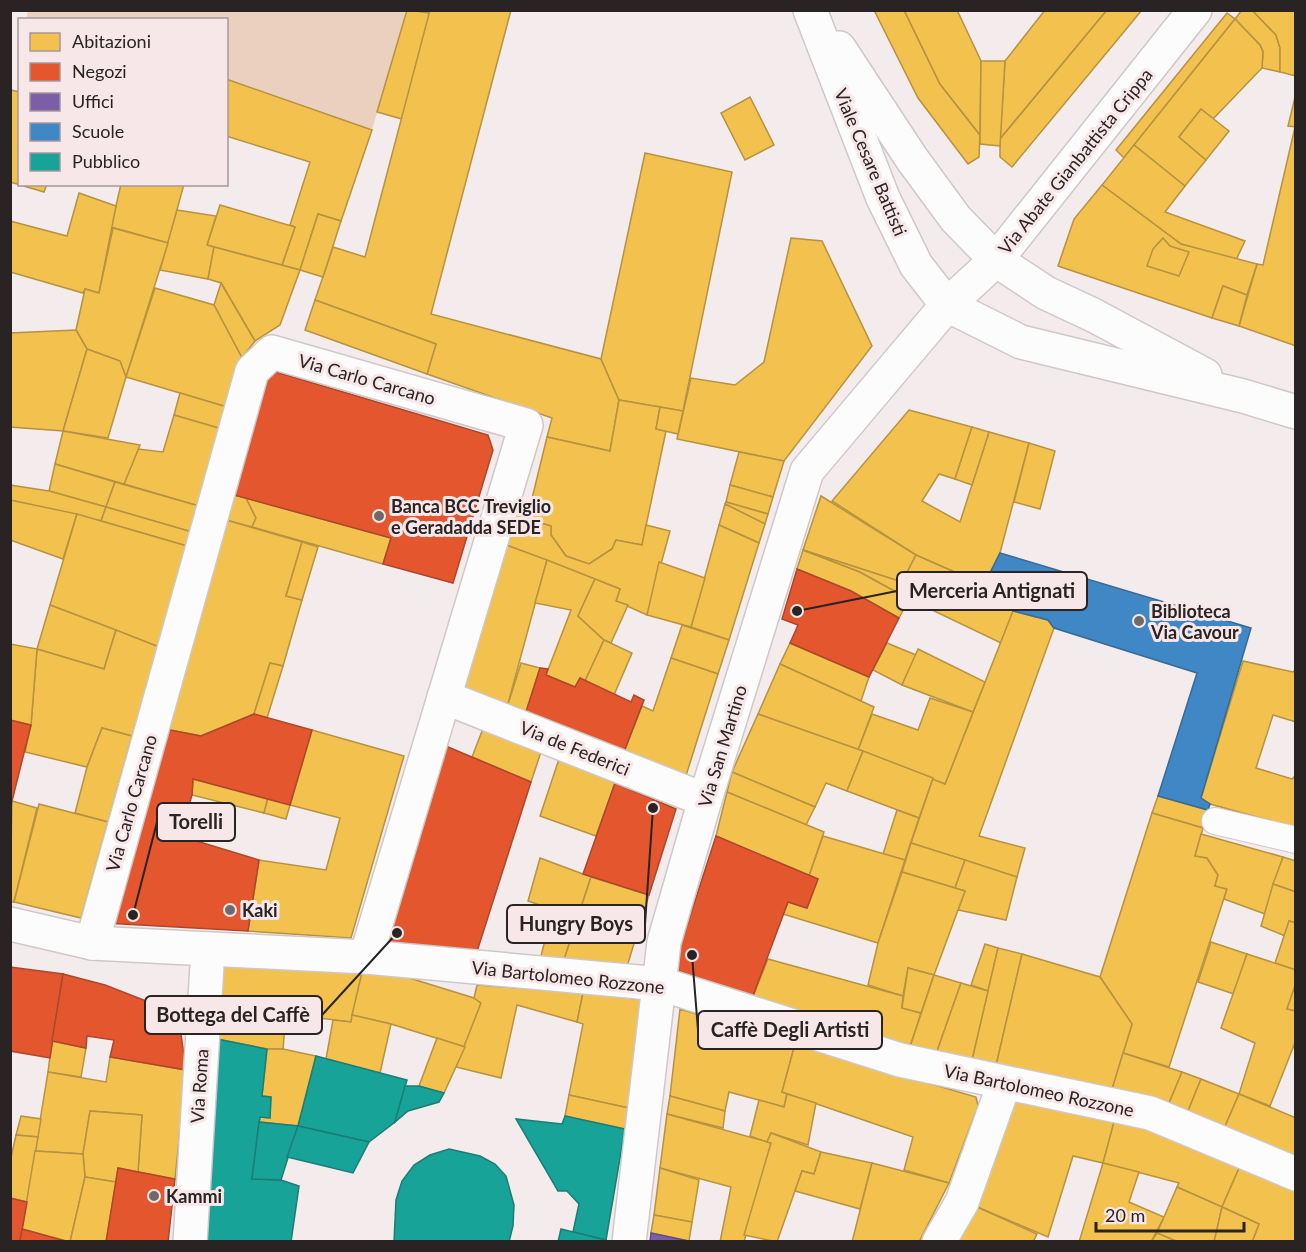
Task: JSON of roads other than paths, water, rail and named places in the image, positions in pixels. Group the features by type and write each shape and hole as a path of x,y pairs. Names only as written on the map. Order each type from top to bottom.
{"street":[{"name":"Viale Cesare Battisti","path":"810,10 883,198 916,265 947,304"},
{"name":"Viale Cesare Battisti","path":"815,10 912,159 956,219 996,261 1046,293 1094,315 1243,396"},
{"name":"Via Abate Gianbattista Crippa","path":"947,304 996,261 1195,10"},
{"path":"947,304 1021,342 1243,396 1296,412"},
{"name":"Via San Martino","path":"629,1242 661,984 664,942 705,800 807,471 947,304"},
{"name":"Via Carlo Carcano","path":"92,943 252,371 272,352 526,425 366,957"},
{"name":"Via de Federici","path":"444,697 705,800"},
{"path":"10,924 92,943 208,949"},
{"name":"Via Bartolomeo Rozzone","path":"208,949 366,957 661,984 900,1060 1004,1084 1150,1113 1296,1174"},
{"name":"Via Roma","path":"190,1242 208,949"},
{"path":"939,1242 962,1202 1004,1084"}],"lane":[{"path":"1215,821 1296,840"}],"place":[{"name":"Banca BCC Treviglio e Geradadda SEDE","path":"379,516"},
{"name":"Merceria Antignati","path":"797,611"},
{"name":"Biblioteca Via Cavour","path":"1139,621"},
{"name":"Hungry Boys","path":"653,808"},
{"name":"Kaki","path":"230,910"},
{"name":"Torelli","path":"133,915"},
{"name":"Bottega del Caffè","path":"397,933"},
{"name":"Caffè Degli Artisti","path":"692,955"},
{"name":"Kammi","path":"154,1196"}]}
